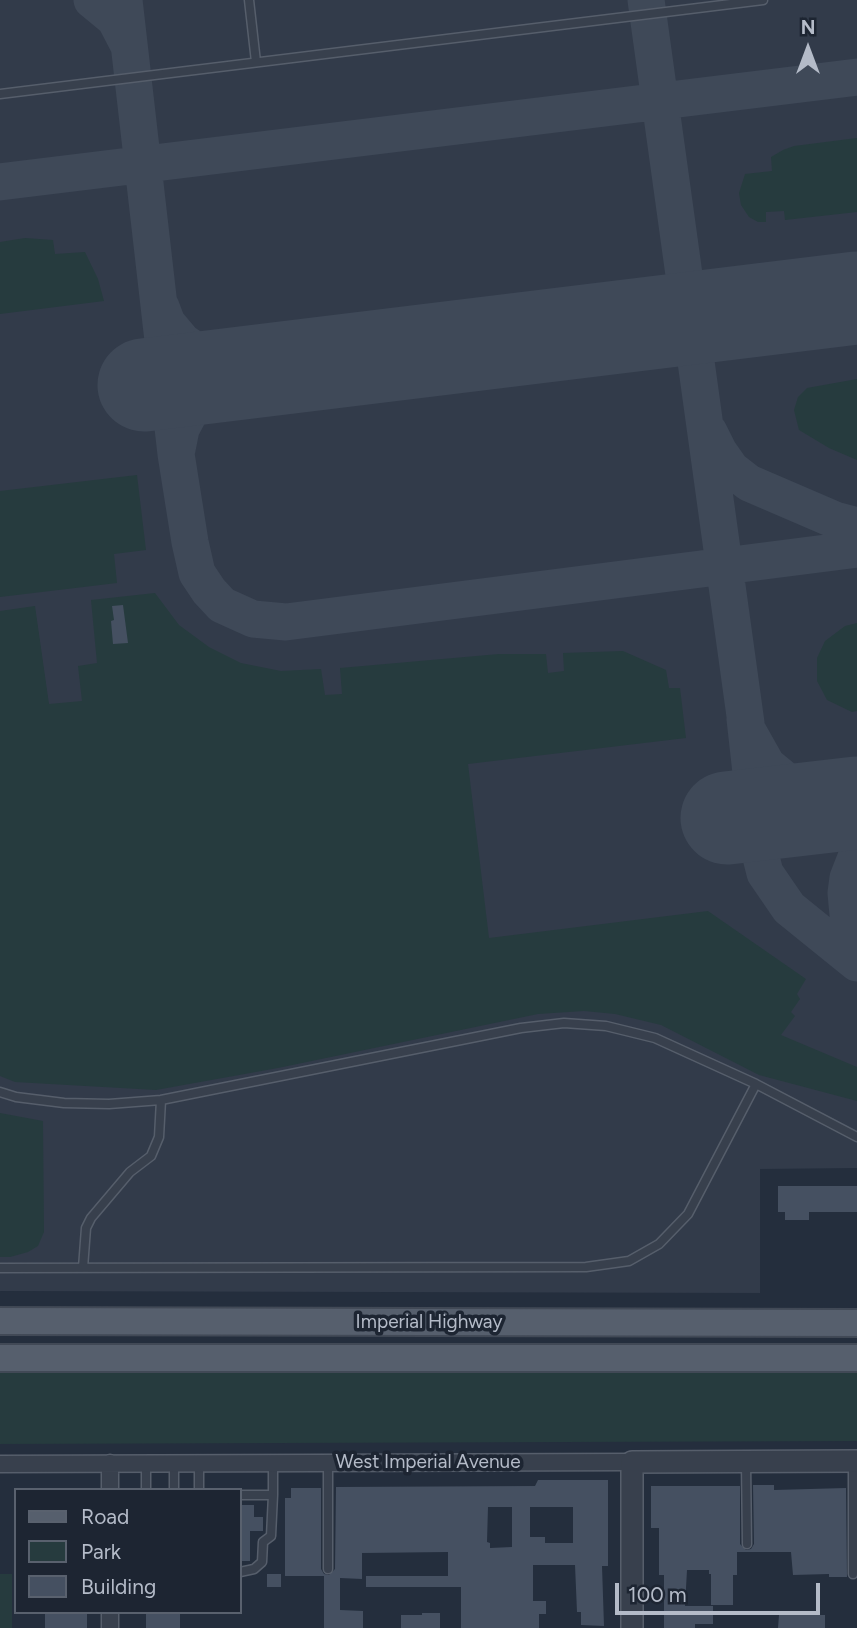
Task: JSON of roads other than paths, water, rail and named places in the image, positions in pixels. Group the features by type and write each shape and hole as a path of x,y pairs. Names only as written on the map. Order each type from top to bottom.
{"main road":[{"name":"Imperial Highway","path":"0,1321 857,1323"},
{"name":"Imperial Highway","path":"0,1359 857,1358"}],"street":[{"name":"West Imperial Avenue","path":"0,1464 855,1461"},
{"path":"632,1462 632,1628"},
{"path":"110,1464 110,1488"}],"lane":[{"path":"248,0 256,62"},
{"path":"0,94 763,0"},
{"path":"0,1092 16,1097 64,1103 109,1104 161,1100 521,1028 564,1023 606,1026 655,1038 756,1084 857,1137"},
{"path":"0,1268 586,1268 629,1261 659,1244 688,1214 756,1084"},
{"path":"83,1268 86,1228 91,1217 130,1172 151,1156 159,1137 161,1100"},
{"path":"853,1574 855,1461"},
{"path":"746,1462 747,1544"},
{"path":"146,1463 146,1488"},
{"path":"174,1463 174,1488"},
{"path":"199,1463 199,1488"},
{"path":"242,1572 254,1569 262,1562 263,1542 271,1535 273,1463"},
{"path":"328,1463 328,1569"},
{"path":"242,1495 273,1495"}]}
